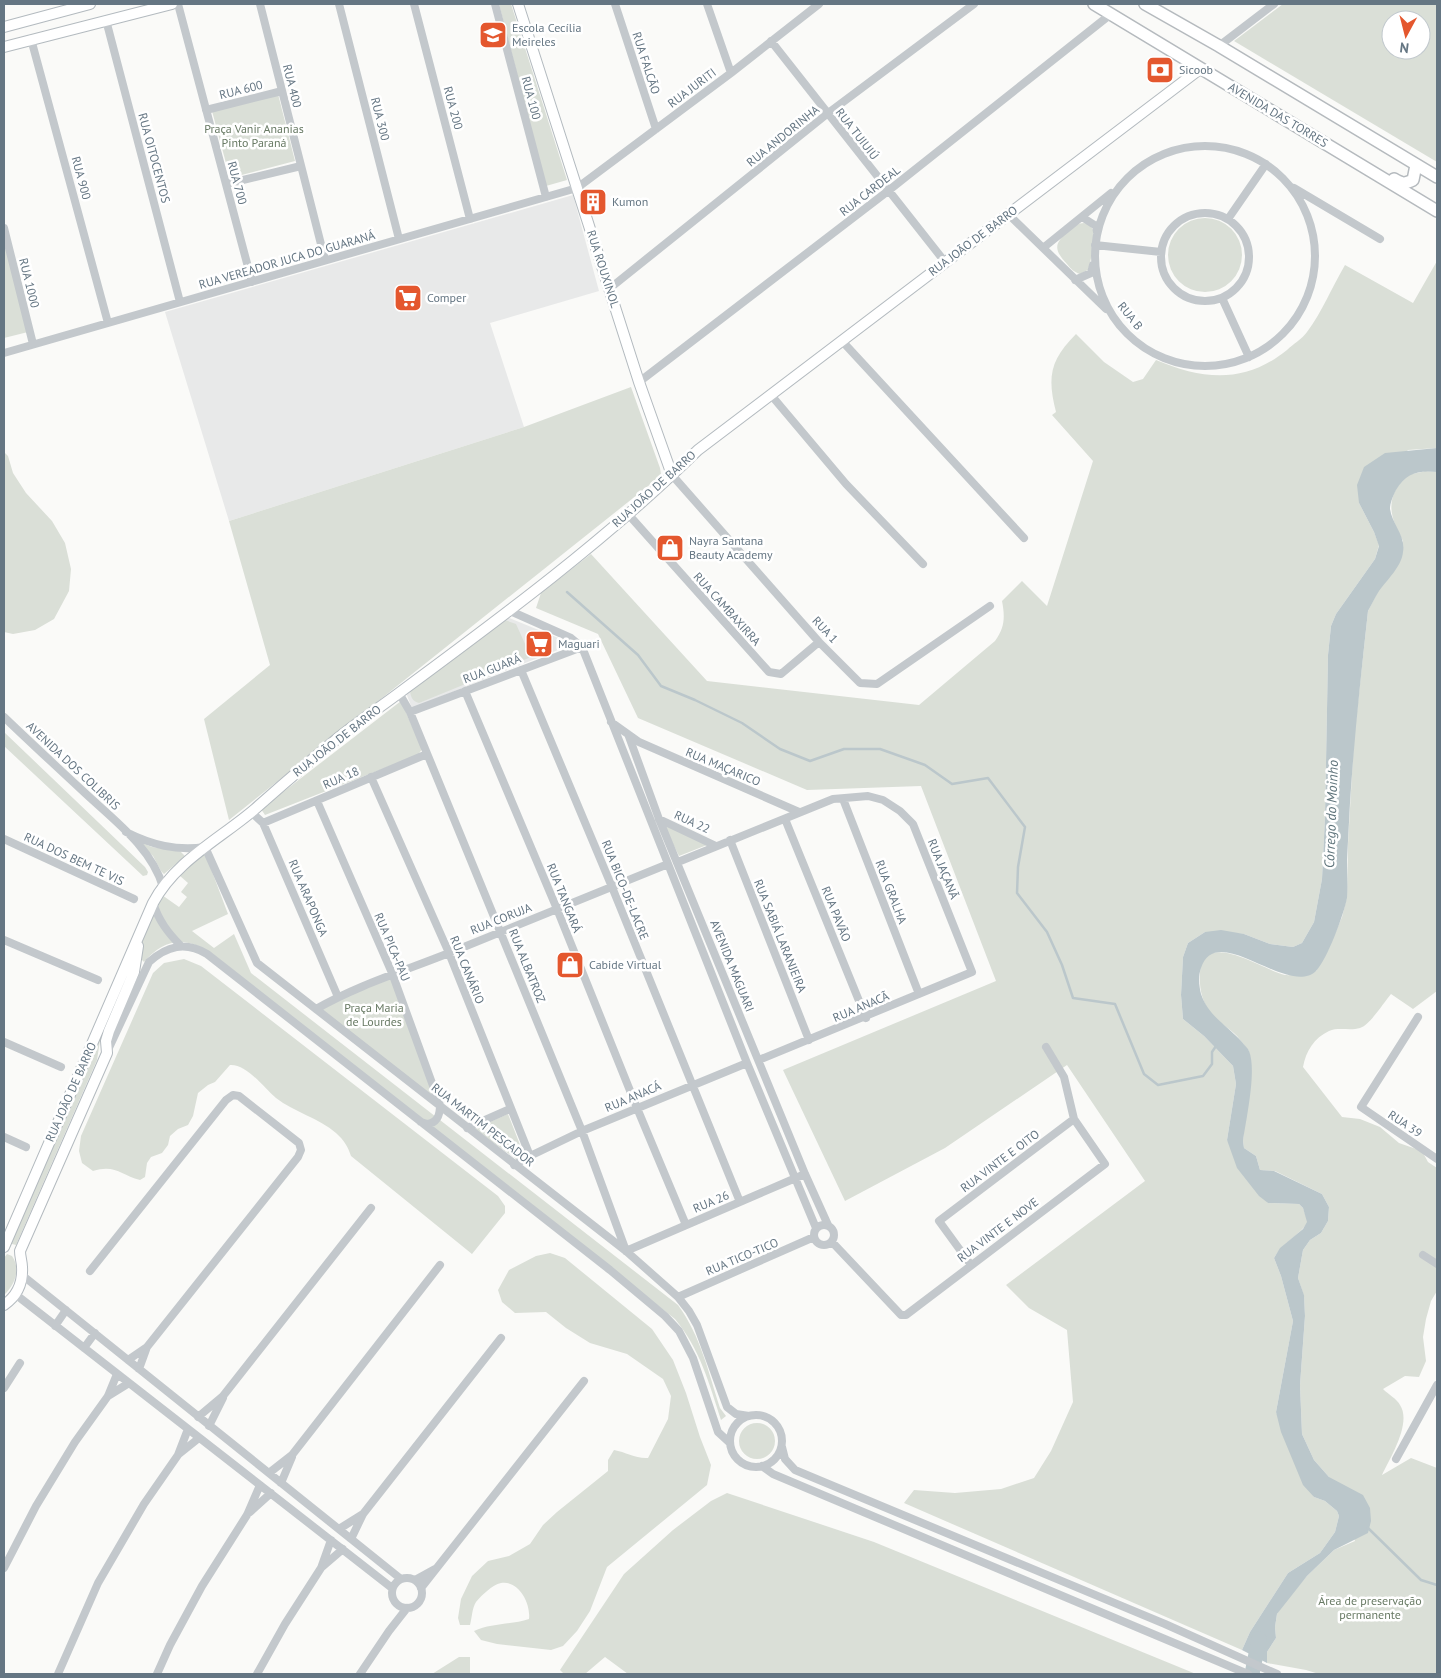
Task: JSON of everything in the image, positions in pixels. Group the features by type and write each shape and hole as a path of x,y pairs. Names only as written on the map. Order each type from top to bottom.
{"main road":[{"name":"AVENIDA DAS TORRES","path":"1094,4 1437,211"},
{"path":"1145,4 1219,46 1437,177"},
{"path":"1307,132 1331,141 1401,184 1413,180 1416,165"}],"street":[{"path":"4,27 90,4"},
{"path":"4,47 172,4"},
{"name":"RUA 700","path":"178,4 252,282"},
{"name":"RUA 400","path":"260,4 325,260"},
{"name":"RUA 300","path":"339,4 399,239"},
{"name":"RUA 200","path":"414,4 470,219"},
{"name":"RUA 100","path":"495,4 546,197"},
{"name":"RUA ROUXINOL","path":"518,4 639,382 672,476"},
{"name":"RUA FALCÃO","path":"614,4 656,129"},
{"path":"707,4 731,73"},
{"path":"804,4 807,13"},
{"name":"RUA JURITI","path":"576,188 731,73 819,4"},
{"name":"RUA ANDORINHA","path":"609,289 828,114 974,4"},
{"path":"1219,46 1274,4"},
{"name":"RUA CARDEAL","path":"639,382 888,191 1111,14"},
{"name":"RUA OITOCENTOS","path":"106,20 180,302"},
{"name":"RUA 900","path":"32,40 108,323"},
{"name":"RUA TUIUIÚ","path":"771,41 945,262"},
{"name":"RUA JOÃO DE BARRO","path":"4,1248 153,903 170,878 189,860 251,812 339,737 550,580 672,476 698,450 1200,68"},
{"name":"RUA 600","path":"206,110 282,91"},
{"name":"RUA B","path":"1291,186 1302,203 1312,229 1316,262 1313,282 1306,301 1283,335 1249,357 1232,363 1197,366 1163,358 1148,350 1121,328 1102,297 1097,279 1094,261 1097,232 1105,207 1119,186 1134,171 1150,160 1169,151 1188,146 1209,146 1229,148 1248,154 1266,164 1291,186 1380,239"},
{"path":"1228,219 1266,164"},
{"path":"226,184 301,166"},
{"path":"1043,248 1119,186"},
{"name":"RUA VEREADOR JUCA DO GUARANÁ","path":"4,353 576,188"},
{"path":"1199,213 1214,214 1228,219 1238,228 1245,239 1249,252 1249,265 1244,277 1237,288 1222,298 1213,301 1199,301 1186,297 1174,289 1166,278 1161,265 1161,252 1165,238 1173,226 1185,217 1199,213"},
{"path":"1008,214 1111,314"},
{"path":"1082,217 1096,226 1097,232"},
{"name":"RUA 1000","path":"4,228 33,344"},
{"path":"1095,245 1161,252"},
{"path":"1075,280 1091,273 1094,261"},
{"path":"1222,298 1249,357"},
{"path":"842,341 1024,538"},
{"path":"771,395 846,484 923,564"},
{"name":"RUA 1","path":"672,476 819,642 860,683 877,684 990,606"},
{"name":"RUA CAMBAXIRRA","path":"628,514 769,672 781,674 819,642"},
{"path":"508,610 571,638 582,647"},
{"name":"RUA GUARÁ","path":"410,712 582,647"},
{"name":"AVENIDA MAGUARI","path":"582,647 616,737 747,1063 816,1228"},
{"name":"RUA BICO-DE-LACRE","path":"521,670 612,887 740,1202"},
{"name":"RUA TANGARÁ","path":"465,691 557,909 686,1225"},
{"name":"RUA ALBATROZ","path":"400,693 410,712 582,1131 626,1251"},
{"name":"AVENIDA DOS COLIBRIS","path":"4,717 126,832 144,852 159,874 163,887"},
{"path":"610,721 628,734"},
{"path":"616,737 628,734"},
{"name":"RUA MAÇARICO","path":"628,734 636,744 799,812"},
{"path":"621,748 636,744"},
{"name":"AVENIDA MAGUARI","path":"636,744 659,819 805,1174 828,1225"},
{"name":"RUA 18","path":"263,823 427,754"},
{"name":"RUA CANÁRIO","path":"371,777 449,953 530,1156"},
{"name":"RUA JAÇANÃ","path":"843,799 868,796 883,800 900,811 913,824 972,972"},
{"path":"678,862 833,799 843,799"},
{"name":"RUA GRALHA","path":"843,799 919,994"},
{"name":"RUA PICA-PAU","path":"317,801 392,974 440,1105"},
{"name":"RUA ARAPONGA","path":"251,812 263,823 338,997"},
{"name":"RUA 22","path":"659,819 716,846"},
{"name":"RUA PAVÃO","path":"785,819 866,1018"},
{"name":"AVENIDA DOS COLIBRIS","path":"126,832 153,844 178,848 205,847"},
{"name":"RUA DOS BEM TE VIS","path":"4,839 134,899"},
{"name":"RUA SABIÁ LARANJEIRA","path":"730,840 809,1040"},
{"name":"RUA MARTIM PESCADOR","path":"205,847 256,964 626,1251 678,1297 696,1325 727,1407 736,1414 757,1415 771,1420 780,1432 785,1459 795,1470 1156,1621 1277,1674"},
{"path":"178,848 186,852 189,860"},
{"name":"RUA CORUJA","path":"316,1009 338,997 392,974 449,953 668,864"},
{"path":"159,874 170,878"},
{"path":"153,903 157,916 163,926 181,946 194,948 207,954 610,1270 665,1316 679,1332 686,1345 718,1432 730,1443"},
{"name":"RUA JOÃO DE BARRO","path":"107,1053 106,1041 109,1031 134,972 138,938"},
{"path":"4,940 98,980"},
{"name":"RUA JOÃO DE BARRO","path":"4,1305 20,1286 22,1275 20,1251 149,962 160,952 168,948 181,946"},
{"name":"RUA ANACÃ","path":"759,1060 866,1018 972,972"},
{"name":"RUA 39","path":"1418,1018 1361,1108 1435,1158"},
{"path":"4,1042 62,1067"},
{"path":"1046,1048 1064,1077 1074,1119"},
{"name":"RUA ANACÁ","path":"530,1156 582,1131 747,1063"},
{"path":"90,1271 226,1100 233,1095 238,1096 299,1143 301,1150 298,1157 147,1347 128,1360"},
{"path":"419,1121 427,1124 434,1122 439,1116 440,1105"},
{"path":"467,1128 510,1109"},
{"name":"RUA VINTE E NOVE","path":"832,1242 901,1314 906,1315 1106,1164 1074,1119"},
{"name":"RUA VINTE E OITO","path":"971,1265 938,1221 1074,1119"},
{"path":"4,1138 26,1147"},
{"path":"1435,1158 1437,1148"},
{"path":"514,1165 530,1156"},
{"name":"RUA 26","path":"626,1251 805,1174"},
{"path":"198,1417 223,1396 371,1208"},
{"path":"821,1225 828,1225 834,1233 832,1242 823,1245 817,1243 814,1237 816,1228 821,1225"},
{"name":"RUA TICO-TICO","path":"678,1297 814,1237"},
{"path":"4,1248 13,1251 20,1257"},
{"path":"1423,1255 1437,1264"},
{"path":"269,1473 292,1455 440,1265"},
{"path":"22,1275 401,1578 415,1580 421,1588 421,1596 418,1603 407,1608 360,1674"},
{"path":"15,1294 392,1588"},
{"path":"55,1326 66,1310"},
{"path":"84,1348 95,1333"},
{"path":"351,1539 363,1514 501,1338"},
{"path":"139,1369 147,1347"},
{"path":"4,1388 20,1363"},
{"path":"4,1568 46,1490 75,1442 108,1396 117,1374"},
{"path":"421,1588 584,1381"},
{"path":"108,1396 129,1383"},
{"path":"1396,1459 1437,1385"},
{"path":"209,1426 223,1396"},
{"path":"749,1416 734,1426 731,1434 732,1452 737,1459 744,1465 762,1466 775,1459 782,1447"},
{"path":"58,1674 98,1583 144,1504 178,1455 188,1429"},
{"path":"178,1455 198,1438"},
{"path":"230,1462 240,1449"},
{"path":"281,1483 292,1455"},
{"path":"762,1466 783,1478 1248,1674"},
{"path":"157,1674 170,1645 202,1586 247,1515 260,1485"},
{"path":"247,1515 271,1493"},
{"path":"339,1529 363,1514"},
{"path":"257,1674 285,1624 321,1568 331,1540"},
{"path":"321,1568 343,1549"},
{"path":"415,1580 439,1566"},
{"path":"401,1578 392,1588 392,1598 399,1606 407,1608"},
{"path":"389,1631 399,1606"}],"shaded area":[{"path":"573,195 599,291 490,323 524,427 229,521 165,312"},
{"path":"504,616 573,644 412,708 406,693"}],"green space":[{"path":"499,4 511,4 567,180 546,186"},
{"path":"1283,4 1437,4 1437,162 1234,41"},
{"name":"Praça Vanir Ananias Pinto Paraná","path":"278,94 295,161 230,178 212,111"},
{"path":"1198,218 1212,218 1226,224 1236,234 1242,248 1242,262 1236,276 1226,286 1212,292 1198,292 1184,286 1174,276 1168,262 1168,248 1174,234 1184,224"},
{"path":"1084,223 1093,230 1093,244 1088,270 1080,274 1062,259 1057,246 1065,235 1077,225"},
{"path":"4,238 28,332 4,338"},
{"path":"1437,261 1437,448 1408,450 1359,503 1379,545 1375,559 1336,614 1331,626 1328,655 1322,879 1314,922 1302,943 1293,947 1270,944 1244,934 1205,932 1188,943 1183,957 1181,995 1183,1019 1204,1036 1233,1066 1236,1084 1227,1140 1268,1203 1299,1204 1303,1208 1308,1222 1300,1232 1282,1247 1274,1258 1281,1276 1293,1321 1276,1412 1314,1497 1325,1501 1337,1511 1339,1516 1335,1532 1320,1553 1288,1573 1250,1632 1242,1650 904,1503 914,1490 955,1493 1001,1489 1034,1478 1051,1451 1073,1402 1067,1330 1029,1308 1006,1285 1145,1181 1067,1065 945,1148 845,1201 783,1070 996,981 921,786 807,790 638,718 598,634 536,608 541,593 591,554 707,681 919,705 995,641 1001,631 1003,622 1002,601 1022,581 1047,606 1093,461 1052,415 1056,412 1052,389 1053,370 1061,352 1076,334 1104,362 1133,382 1143,379 1156,360 1190,372 1207,375 1239,373 1255,369 1271,361 1305,335 1345,265 1413,303"},
{"path":"631,387 660,468 661,474 657,479 229,820 204,719 270,665 229,521 524,427"},
{"path":"4,452 8,456 13,473 26,493 52,521 65,543 71,569 69,591 54,619 35,630 13,634 4,632"},
{"name":"Área de preservação permanente","path":"1425,471 1437,472 1437,991 1413,1009 1391,994 1364,1026 1356,1029 1333,1030 1319,1037 1309,1050 1303,1067 1342,1117 1360,1119 1380,1127 1399,1143 1422,1151 1428,1162 1437,1168 1437,1291 1431,1301 1423,1337 1426,1361 1419,1377 1405,1376 1383,1389 1399,1403 1403,1412 1403,1421 1402,1431 1382,1475 1411,1458 1437,1468 1437,1674 1319,1674 1267,1663 1267,1652 1276,1638 1277,1614 1284,1603 1307,1576 1334,1550 1355,1541 1329,1477 1314,1460 1302,1434 1300,1385 1305,1316 1304,1296 1298,1278 1303,1250 1310,1240 1321,1233 1328,1221 1329,1207 1322,1194 1275,1171 1260,1170 1256,1156 1244,1148 1249,1051 1237,1036 1211,1014 1205,1005 1200,984 1200,974 1203,960 1211,953 1223,952 1236,955 1285,975 1316,971 1328,950 1342,917 1347,897 1354,739 1368,611 1403,541 1392,516 1393,496 1406,476"},
{"path":"502,619 516,624 531,657 419,703 413,700 410,691"},
{"path":"401,701 422,749 418,755 265,815 261,809"},
{"path":"4,732 145,867 148,872 147,875 143,876 4,746"},
{"path":"663,824 707,845 679,856"},
{"path":"137,841 152,847 180,851 185,856 164,874 153,856"},
{"path":"205,853 228,914 192,931 214,948 234,934 251,973 678,1305 693,1329 708,1368 720,1408 726,1416 721,1420 697,1354 684,1330 675,1319 210,952 192,944 175,942 159,948 144,962 140,958 142,939 162,895 179,907 187,897 181,892 188,883 179,875"},
{"path":"184,959 201,966 498,1196 505,1206 505,1213 472,1254 351,1156 349,1150 336,1133 322,1123 283,1103 249,1072 236,1066 230,1065 215,1082 198,1093 193,1116 188,1125 178,1129 170,1136 168,1145 162,1153 151,1157 147,1163 145,1177 140,1180 113,1169 93,1171 82,1163 79,1151 81,1136 153,973 164,963"},
{"name":"Praça Maria de Lourdes","path":"391,974 438,1103 317,1010"},
{"path":"101,1034 97,1060 16,1245 8,1243"},
{"path":"508,1114 524,1155 516,1159 474,1129"},
{"path":"550,1253 565,1258 652,1329 673,1360 711,1465 707,1485 607,1567 590,1611 577,1631 563,1646 551,1650 497,1644 481,1640 474,1631 529,1619 526,1600 513,1585 501,1583 484,1593 475,1604 470,1625 460,1625 458,1618 461,1599 472,1576 488,1561 509,1556 530,1544 543,1525 608,1471 608,1460 614,1450 648,1458 668,1419 671,1396 663,1379 627,1354 590,1343 566,1328 546,1312 515,1313 502,1302 498,1290 509,1270 536,1256"},
{"path":"7,1254 12,1256 15,1261 16,1277 4,1295 4,1258"},
{"path":"757,1423 764,1424 770,1428 774,1434 774,1448 770,1454 764,1458 757,1459 750,1458 744,1454 740,1448 739,1441 740,1434 744,1428 750,1424"},
{"path":"727,1493 874,1542 1196,1674 628,1674 605,1657 585,1674 564,1674 560,1670 624,1574 673,1530 711,1501"},
{"path":"459,1657 470,1657 470,1674 432,1674"}],"water":[{"path":"1437,448 1437,472 1418,472 1408,476 1400,484 1393,497 1390,509 1403,541 1402,557 1397,568 1379,591 1368,611 1352,779 1347,860 1347,898 1330,947 1316,971 1304,977 1288,975 1237,955 1222,952 1209,955 1199,974 1199,984 1204,1002 1249,1051 1252,1070 1243,1141 1244,1148 1256,1156 1260,1170 1274,1171 1322,1194 1329,1207 1328,1221 1321,1233 1310,1240 1303,1250 1298,1278 1304,1295 1305,1316 1300,1385 1302,1434 1314,1460 1329,1477 1363,1495 1370,1508 1371,1521 1368,1533 1334,1550 1307,1576 1277,1614 1276,1638 1267,1652 1267,1663 1242,1650 1250,1632 1288,1573 1320,1553 1335,1532 1339,1516 1337,1511 1325,1501 1314,1497 1303,1485 1281,1432 1276,1412 1293,1321 1281,1276 1274,1258 1280,1248 1303,1229 1307,1222 1303,1208 1299,1204 1268,1203 1259,1196 1237,1168 1227,1140 1236,1084 1233,1066 1204,1036 1183,1019 1181,995 1183,957 1188,943 1205,932 1221,930 1244,934 1270,944 1293,947 1302,943 1314,922 1322,879 1328,655 1331,626 1336,614 1375,559 1379,546 1359,503 1357,485 1364,467 1385,453"}],"waterway":[{"path":"567,592 638,655 661,686 742,723 780,749 810,761 844,749 880,749 925,765 952,784 988,778 1025,827 1018,867 1017,893 1047,932 1062,965 1073,998 1115,1004 1144,1074 1158,1085 1203,1076 1212,1064 1212,1052 1216,1046"},
{"path":"1368,1528 1421,1580 1437,1585"},
{"name":"Córrego do Moinho","path":"1252,1674 1259,1639"}],"place":[{"name":"Escola Cecília Meireles","path":"493,35"},
{"name":"Sicoob","path":"1160,70"},
{"name":"Kumon","path":"593,202"},
{"name":"Comper","path":"408,298"},
{"name":"Nayra Santana Beauty Academy","path":"670,548"},
{"name":"Maguari","path":"539,644"},
{"name":"Cabide Virtual","path":"570,965"}]}
